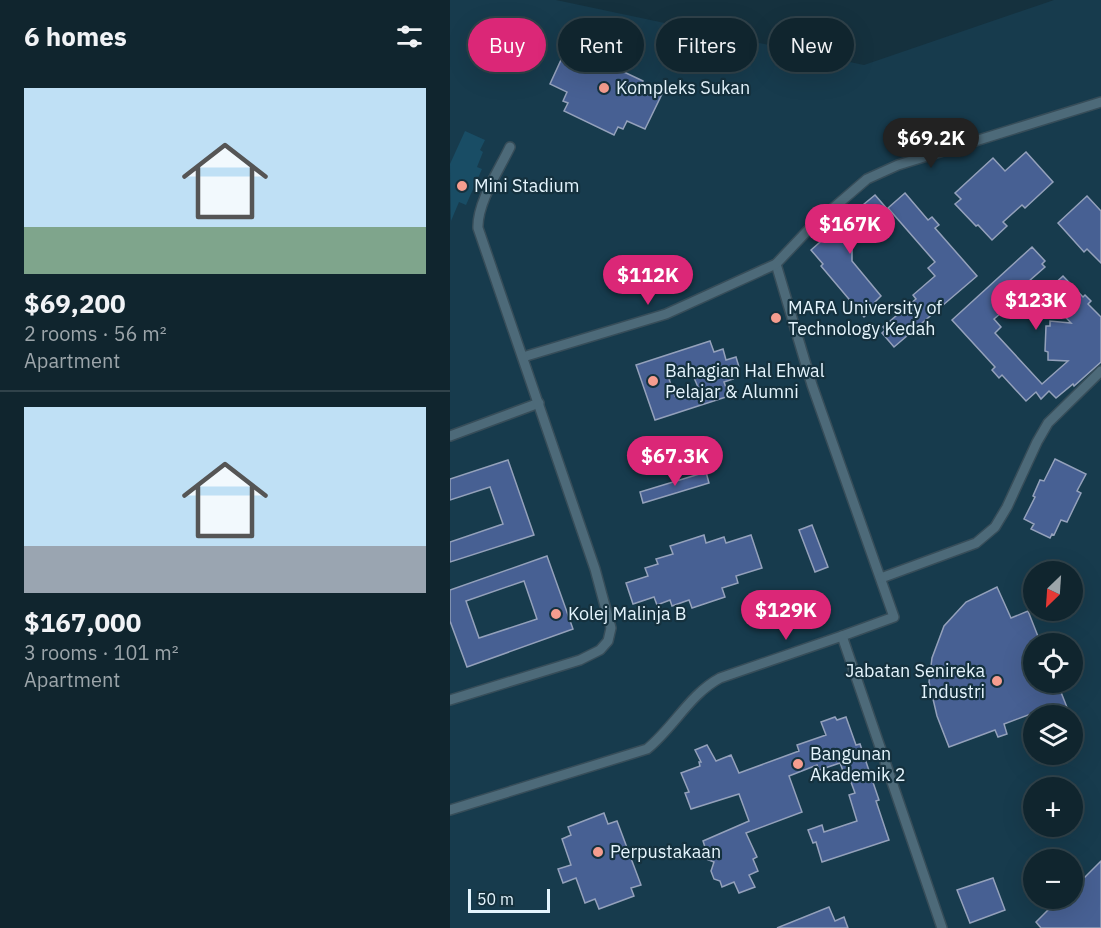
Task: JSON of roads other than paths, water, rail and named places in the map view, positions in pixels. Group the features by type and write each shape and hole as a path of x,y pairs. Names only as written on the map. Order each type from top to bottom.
{"street":[{"path":"523,357 666,314 776,264 810,228 867,179 898,165 1101,102"},
{"path":"450,700 580,660 600,650 608,640 610,628 595,569 478,228 482,205 510,147"},
{"path":"450,810 647,749 663,737 706,686 720,678 894,617 812,385 776,264"},
{"path":"881,578 976,543 995,527 1007,507 1036,442 1048,423 1101,370"},
{"path":"450,436 539,404"},
{"path":"842,636 942,928"}],"place":[{"name":"Kompleks Sukan","path":"604,88"},
{"name":"Mini Stadium","path":"462,186"},
{"name":"MARA University of Technology Kedah","path":"776,318"},
{"name":"Bahagian Hal Ehwal Pelajar & Alumni","path":"653,381"},
{"name":"Kolej Malinja B","path":"556,614"},
{"name":"Jabatan Senireka Industri","path":"997,681"},
{"name":"Bangunan Akademik 2","path":"798,764"},
{"name":"Perpustakaan","path":"598,852"}]}
